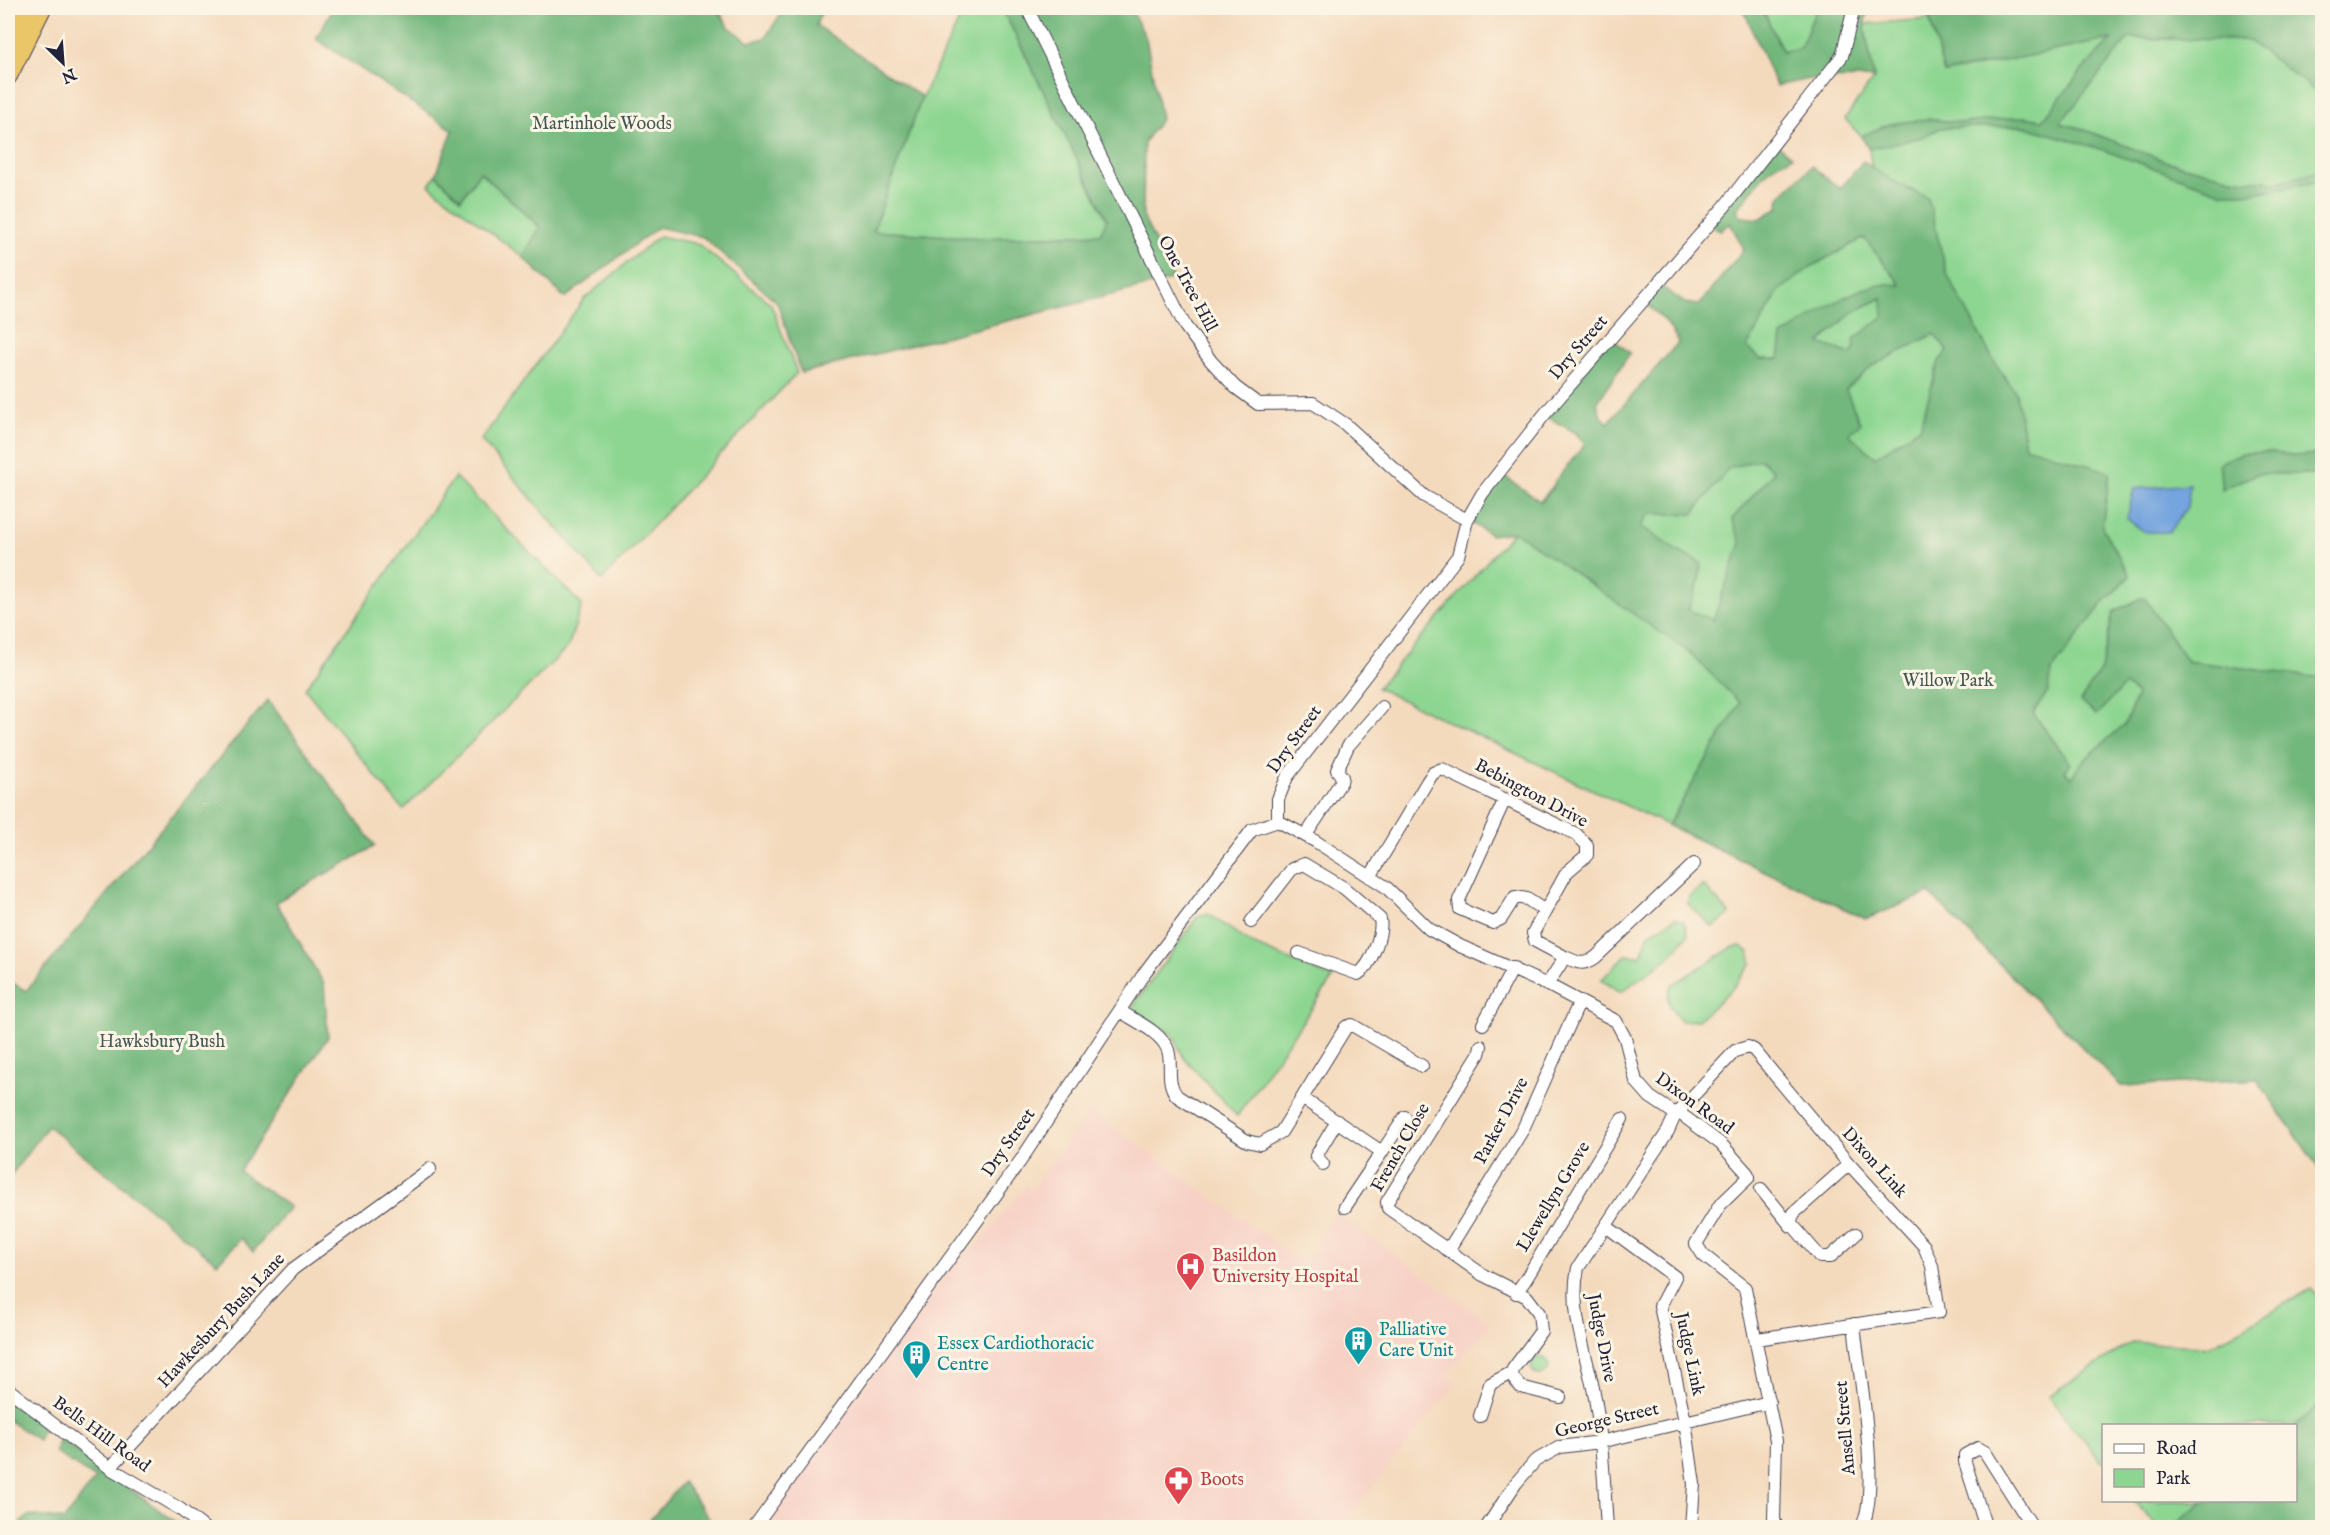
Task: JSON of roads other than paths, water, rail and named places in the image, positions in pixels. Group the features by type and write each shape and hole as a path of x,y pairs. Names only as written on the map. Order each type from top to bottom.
{"highway":[{"path":"8,38 23,8"},
{"path":"8,76 42,8"}],"street":[{"name":"One Tree Hill","path":"1027,8 1185,326 1211,361 1235,387 1258,404 1313,403 1345,424 1424,496 1467,520"},
{"name":"Dry Street","path":"754,1527 1021,1160 1145,972 1252,830 1278,821 1278,799 1287,777 1458,556 1467,520 1482,494 1544,415 1725,206 1842,56 1854,8"},
{"path":"1306,835 1341,783 1342,777 1337,770 1348,746 1382,706"},
{"name":"Bebington Drive","path":"1370,877 1427,782 1437,770 1447,770 1576,834 1587,845 1587,855 1567,872 1533,938 1579,964 1587,963 1596,957 1694,864"},
{"path":"1505,799 1459,900 1460,909 1493,923 1501,920 1515,897 1527,899 1545,911"},
{"name":"Dixon Road","path":"1278,821 1306,835 1386,887 1429,929 1460,946 1513,968 1616,1021 1625,1038 1636,1081 1650,1097 1721,1144 1740,1164 1749,1177 1720,1205 1696,1244 1703,1255 1745,1288 1776,1441 1774,1519 1777,1527"},
{"path":"1329,877 1342,859"},
{"path":"1251,922 1296,866 1309,865 1329,877 1375,912 1380,919 1380,933 1366,968 1358,974 1299,952"},
{"path":"1547,985 1565,957"},
{"path":"1483,1024 1513,968"},
{"name":"Parker Drive","path":"1444,1248 1452,1244 1523,1129 1579,1003"},
{"path":"1119,1011 1161,1039 1168,1052 1170,1087 1177,1096 1247,1141 1260,1144 1281,1132 1346,1027 1352,1025 1422,1066"},
{"name":"French Close","path":"1444,1248 1391,1213 1387,1202 1479,1054 1481,1046"},
{"name":"Dixon Link","path":"1677,1113 1735,1051 1748,1047 1754,1050 1850,1164 1924,1246 1932,1266 1939,1312 1757,1340"},
{"path":"1302,1098 1382,1152"},
{"name":"Judge Drive","path":"1607,1527 1596,1403 1575,1311 1573,1289 1578,1268 1668,1131 1677,1113"},
{"path":"1345,1208 1405,1117"},
{"name":"Llewellyn Grove","path":"1515,1293 1526,1280 1622,1119"},
{"path":"1323,1164 1316,1156 1337,1121"},
{"path":"1791,1226 1794,1213 1850,1164"},
{"name":"Hawkesbury Bush Lane","path":"110,1468 293,1269 430,1169"},
{"path":"1761,1189 1791,1226 1823,1258 1832,1255 1856,1234"},
{"name":"Judge Link","path":"1606,1226 1675,1277 1660,1306 1685,1421 1694,1484 1690,1527"},
{"path":"1444,1248 1483,1275 1527,1297 1541,1318 1541,1331 1511,1373 1490,1384 1480,1416"},
{"name":"Ansell Street","path":"1854,1324 1869,1465 1866,1518 1860,1527"},
{"path":"1511,1373 1521,1387 1560,1397"},
{"name":"Bells Hill Road","path":"8,1389 110,1468 180,1509 204,1527"},
{"name":"George Street","path":"1486,1527 1516,1483 1535,1461 1560,1447 1600,1442 1769,1401"},
{"path":"1986,1527 1965,1462 1965,1455 1978,1448 1985,1452 2033,1527"}],"water":[{"path":"2190,484 2187,507 2169,532 2145,532 2127,519 2134,489"}],"place":[{"name":"Basildon University Hospital","path":"1191,1292"},
{"name":"Palliative Care Unit","path":"1358,1366"},
{"name":"Essex Cardiothoracic Centre","path":"916,1380"},
{"name":"Boots","path":"1179,1506"}],"park label":[{"name":"Martinhole Woods","path":"602,124"},
{"name":"Willow Park","path":"1948,681"},
{"name":"Hawksbury Bush","path":"162,1042"}]}
